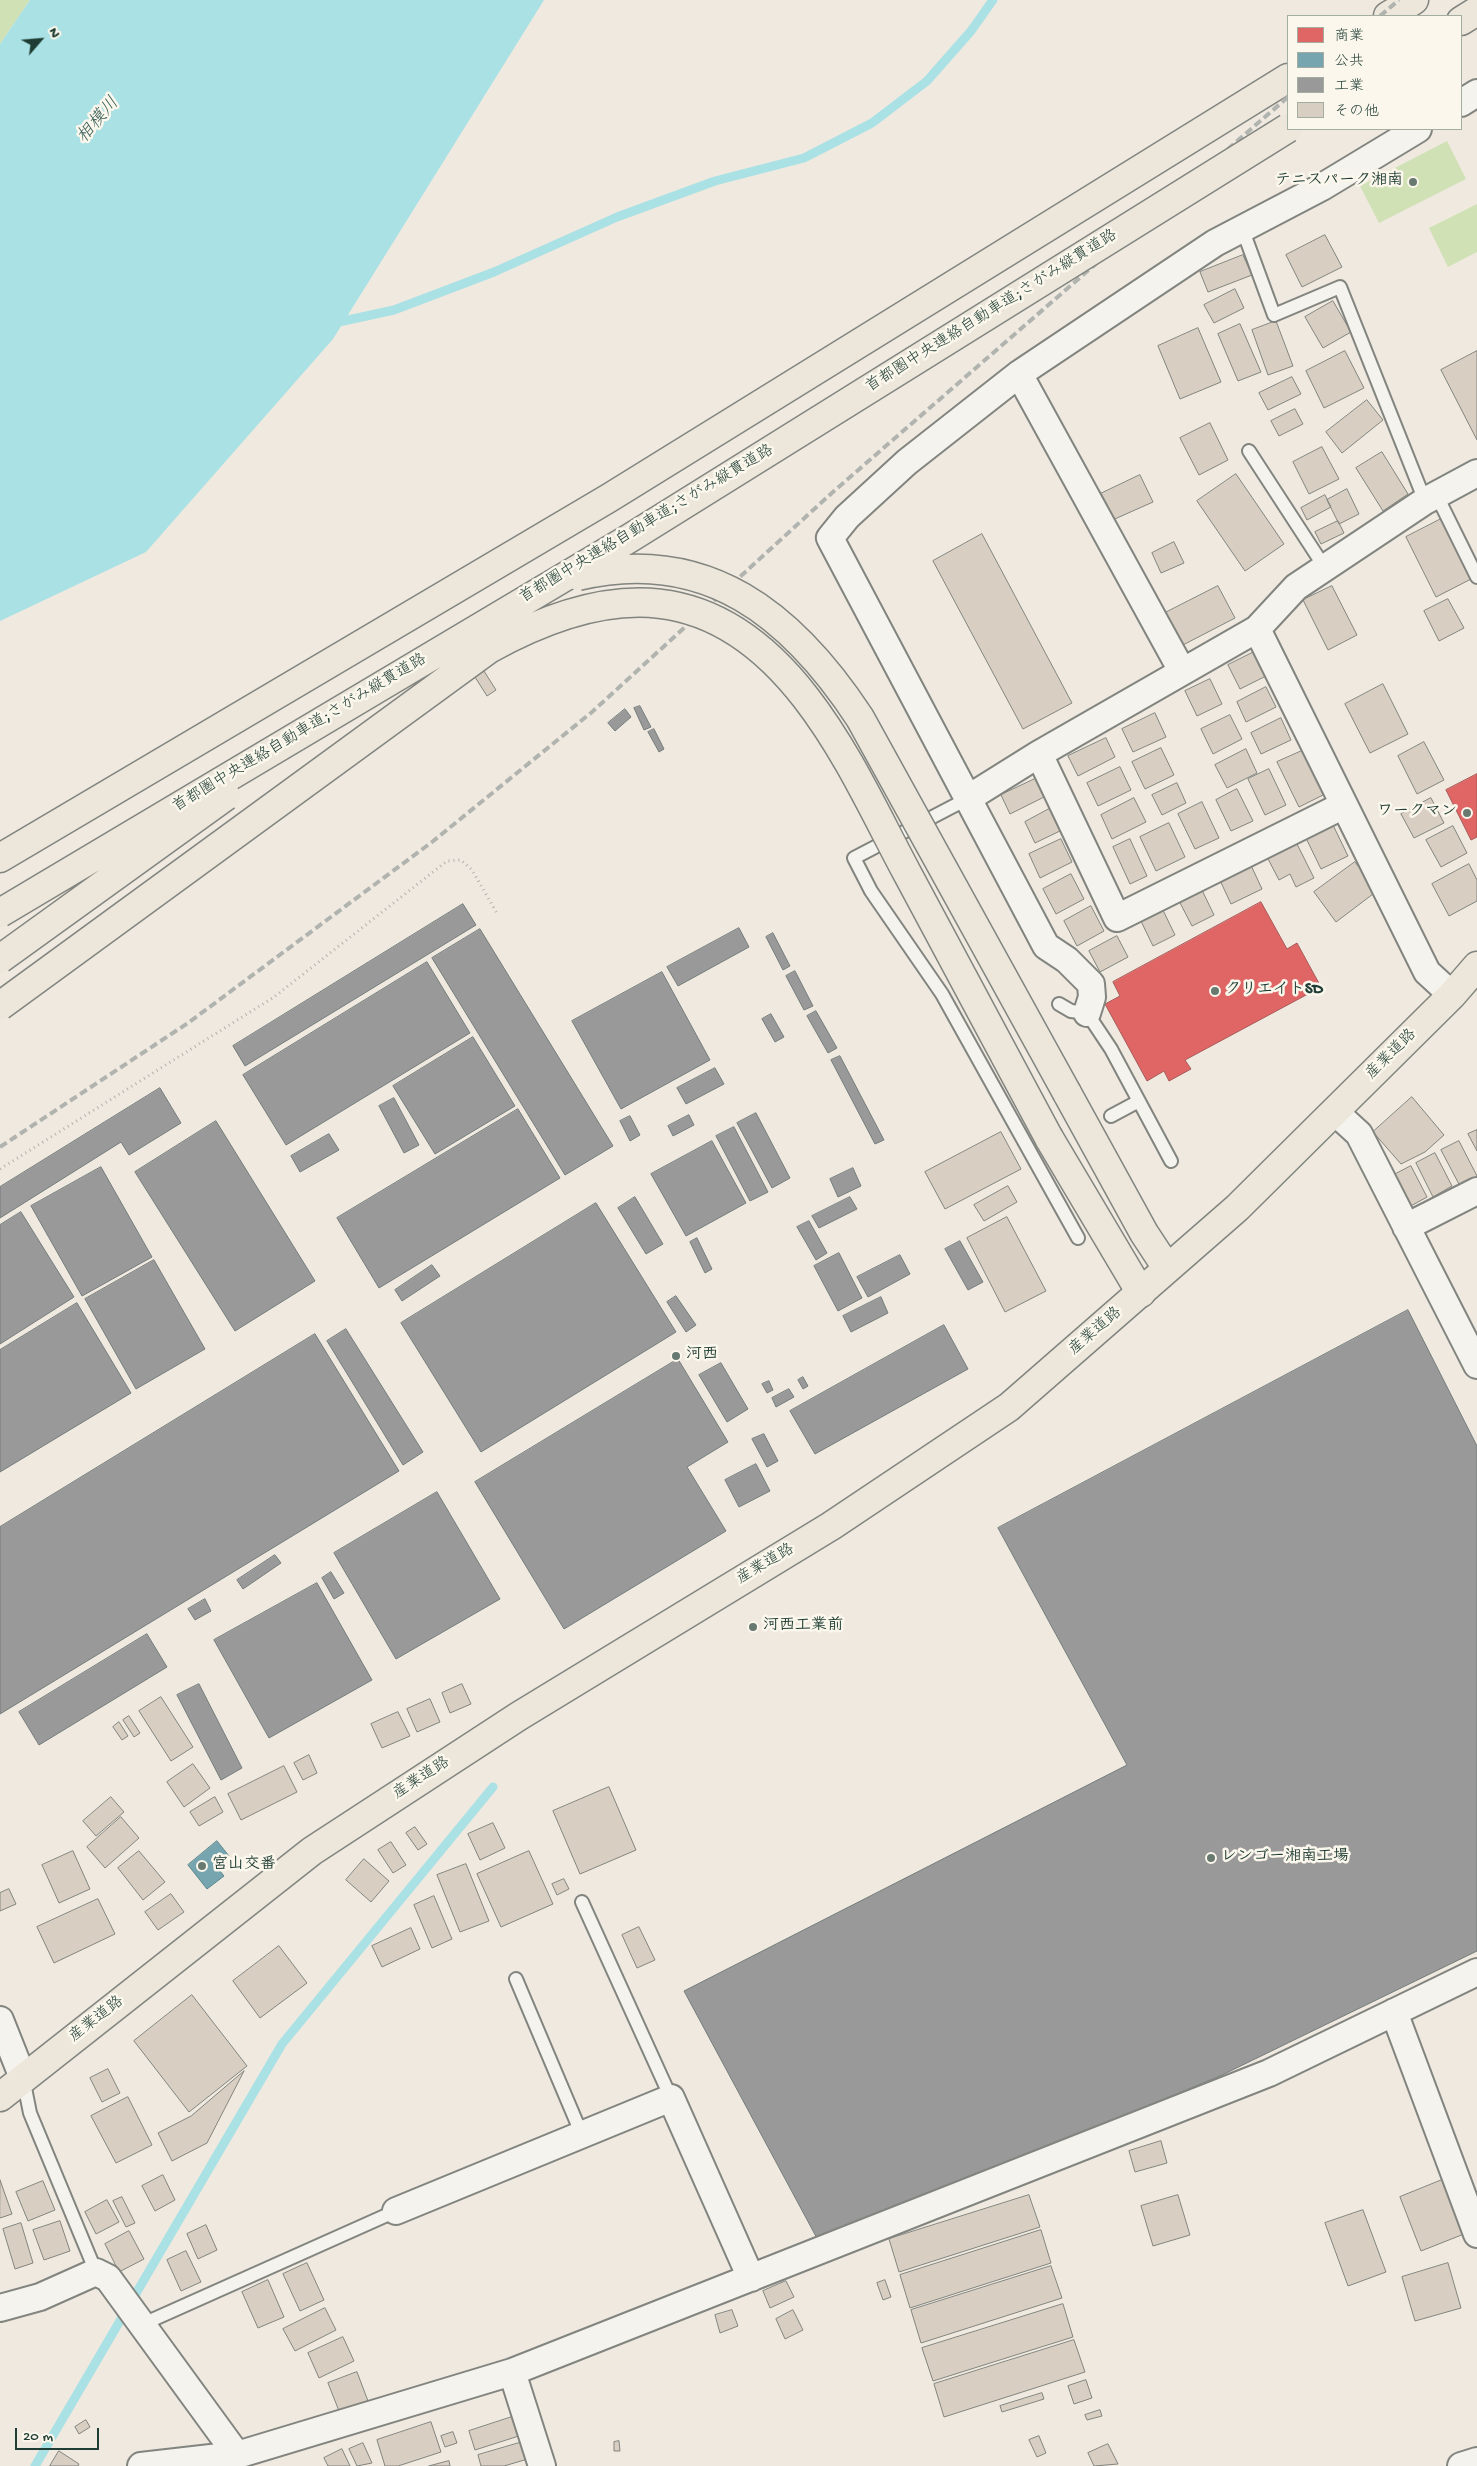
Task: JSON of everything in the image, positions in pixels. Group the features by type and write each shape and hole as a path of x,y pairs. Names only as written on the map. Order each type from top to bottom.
{"main road":[{"path":"1390,15 1414,0"},
{"path":"1462,20 1477,11"},
{"path":"0,858 609,498 1287,79"},
{"name":"首都圏中央連絡自動車道;さがみ縦貫道路","path":"0,913 630,538 1287,129"},
{"path":"0,959 118,876 419,655 477,617 538,587 597,572 628,568 660,569 693,576 725,588 756,604 786,627 837,682 860,718 1144,1233 1167,1268"},
{"path":"0,838 323,655 453,591"},
{"path":"0,1006 489,649 525,629 561,614 626,603 658,604 689,609 720,621 742,635 778,666 806,698 848,762 1049,1138 1140,1293"},
{"name":"産業道路","path":"0,2097 312,1851 519,1716 831,1526 1008,1408 1237,1208 1452,995 1477,966"}],"street":[{"path":"1462,101 1477,93"},
{"path":"1088,1013 1092,997 1091,984 1066,960 1046,946 830,538 847,517 907,462 1019,374 1162,276 1242,228 1322,187 1416,130"},
{"path":"1019,374 1182,672"},
{"path":"967,799 1039,754 1256,629 1296,587 1431,497 1477,473"},
{"path":"1256,629 1427,972 1452,995"},
{"path":"1039,754 1116,918 1344,805"},
{"path":"1335,1112 1359,1134 1477,1365"},
{"path":"1406,1227 1477,1191"},
{"path":"141,2466 209,2462 237,2455 512,2372 1269,2073 1477,1972"},
{"path":"1394,2012 1477,2234"},
{"path":"0,2020 22,2078"},
{"path":"396,2211 671,2098 751,2278"},
{"path":"0,2308 40,2297 96,2272 108,2278 237,2455"},
{"path":"512,2372 542,2466"},
{"path":"1462,2466 1477,2461"}],"lane":[{"path":"1242,228 1274,315 1340,287 1431,497 1477,577"},
{"path":"1249,451 1258,469 1325,568"},
{"path":"967,799 854,858 871,891 942,994 1078,1238"},
{"path":"1058,1004 1071,1011 1088,1013 1139,1100 1171,1161"},
{"path":"1111,1116 1139,1100"},
{"path":"582,1902 671,2098"},
{"path":"516,1979 582,2135"},
{"path":"22,2078 30,2113 96,2272"},
{"path":"143,2324 396,2211"}],"path":[{"path":"0,1169 274,997 448,861 461,860 472,870 498,915"}],"green space":[{"path":"0,0 30,0 0,44"},
{"name":"テニスパーク湘南","path":"1447,141 1466,179 1379,223 1360,186"},
{"name":"テニスパーク湘南","path":"1477,204 1477,252 1448,267 1429,228"}],"water":[{"name":"相模川","path":"30,0 544,0 333,339 146,552 0,621 0,44"}],"building: 商業":[{"name":"ワークマン","path":"1477,774 1477,837 1471,840 1446,790"},
{"name":"クリエイトSD","path":"1261,902 1287,949 1297,943 1321,987 1185,1060 1191,1069 1169,1081 1164,1071 1147,1081 1105,1004 1120,996 1113,982"}],"building: 公共":[{"name":"宮山交番","path":"217,1841 229,1856 216,1866 224,1876 207,1889 188,1865"}],"building: 工業":[{"path":"640,706 651,727 644,730 634,708"},
{"path":"625,709 631,717 615,731 608,723"},
{"path":"654,729 664,749 659,752 648,732"},
{"path":"463,904 476,925 245,1066 233,1046"},
{"path":"739,928 749,947 678,986 667,967"},
{"path":"480,929 613,1146 565,1175 432,958"},
{"path":"773,933 790,966 783,970 766,937"},
{"path":"427,962 470,1033 286,1145 243,1075"},
{"path":"795,971 813,1006 804,1010 786,976"},
{"path":"662,972 710,1060 621,1109 572,1021"},
{"path":"816,1011 837,1048 828,1053 807,1016"},
{"path":"771,1014 784,1037 775,1042 762,1019"},
{"path":"473,1037 515,1106 435,1154 393,1086"},
{"path":"840,1056 884,1140 875,1144 831,1060"},
{"path":"715,1068 724,1084 686,1104 677,1088"},
{"path":"160,1088 181,1123 129,1155 121,1142 0,1218 0,1187"},
{"path":"394,1098 419,1145 404,1153 379,1106"},
{"path":"518,1109 560,1178 379,1288 337,1218"},
{"path":"756,1113 790,1178 772,1188 737,1123"},
{"path":"689,1115 694,1125 673,1136 668,1126"},
{"path":"630,1116 640,1135 630,1141 620,1121"},
{"path":"216,1121 315,1281 235,1331 135,1172"},
{"path":"734,1127 768,1192 750,1201 716,1136"},
{"path":"329,1134 339,1150 300,1172 291,1156"},
{"path":"712,1141 746,1203 686,1236 651,1174"},
{"path":"101,1167 152,1257 82,1296 31,1206"},
{"path":"853,1168 861,1186 838,1197 830,1179"},
{"path":"635,1197 663,1244 646,1254 618,1208"},
{"path":"850,1197 857,1209 819,1228 812,1216"},
{"path":"596,1203 676,1332 481,1452 401,1323"},
{"path":"21,1212 74,1297 0,1344 0,1225"},
{"path":"809,1221 827,1253 816,1260 797,1227"},
{"path":"697,1238 712,1269 705,1273 690,1242"},
{"path":"960,1241 983,1282 968,1290 945,1249"},
{"path":"839,1253 862,1298 838,1311 814,1266"},
{"path":"900,1255 910,1274 868,1297 857,1277"},
{"path":"154,1260 205,1349 136,1389 85,1299"},
{"path":"432,1265 440,1276 402,1301 395,1290"},
{"path":"676,1296 696,1325 686,1332 667,1302"},
{"path":"881,1297 888,1313 851,1332 843,1316"},
{"path":"77,1303 131,1393 0,1472 0,1350"},
{"name":"レンゴー湘南工場","path":"1408,1310 1477,1446 1477,1951 1220,2076 819,2242 684,1991 1127,1765 998,1528"},
{"path":"944,1325 968,1369 815,1454 790,1411"},
{"path":"346,1329 423,1452 403,1465 327,1341"},
{"path":"315,1334 399,1471 0,1714 0,1527"},
{"path":"678,1359 728,1442 687,1467 726,1531 564,1629 475,1482"},
{"path":"721,1363 748,1409 727,1422 699,1375"},
{"path":"803,1377 808,1386 803,1389 798,1380"},
{"path":"769,1381 773,1390 767,1393 762,1384"},
{"path":"789,1389 794,1397 776,1407 772,1398"},
{"path":"764,1434 778,1461 767,1467 752,1439"},
{"path":"756,1464 770,1491 739,1507 725,1480"},
{"path":"437,1492 500,1599 396,1659 334,1553"},
{"path":"275,1555 281,1563 243,1589 237,1580"},
{"path":"331,1572 344,1593 334,1599 322,1578"},
{"path":"317,1583 372,1680 269,1738 214,1640"},
{"path":"205,1599 211,1611 195,1620 188,1609"},
{"path":"147,1634 167,1667 39,1745 19,1712"},
{"path":"199,1684 242,1768 221,1780 177,1695"}],"building: その他":[{"path":"1325,235 1342,267 1302,287 1286,255"},
{"path":"1243,255 1252,275 1208,292 1200,272"},
{"path":"1235,289 1244,308 1214,323 1204,305"},
{"path":"1333,301 1351,332 1323,348 1305,317"},
{"path":"1276,321 1293,366 1268,375 1252,330"},
{"path":"1240,324 1261,372 1238,381 1218,334"},
{"path":"1198,328 1221,382 1180,399 1158,346"},
{"path":"1345,351 1364,388 1324,408 1306,371"},
{"path":"1477,351 1477,440 1441,370"},
{"path":"1292,377 1301,394 1268,410 1259,393"},
{"path":"1367,400 1383,420 1342,453 1326,432"},
{"path":"1295,409 1303,424 1279,436 1271,421"},
{"path":"1210,423 1228,460 1199,475 1180,438"},
{"path":"1322,447 1339,479 1309,494 1293,462"},
{"path":"1382,452 1408,494 1383,511 1356,468"},
{"path":"1236,474 1284,544 1245,571 1197,501"},
{"path":"1140,475 1153,502 1108,522 1096,496"},
{"path":"1347,489 1359,514 1339,524 1327,500"},
{"path":"1325,495 1331,507 1307,520 1301,508"},
{"path":"1443,518 1473,578 1436,597 1406,537"},
{"path":"1338,521 1344,533 1321,544 1315,532"},
{"path":"982,534 1072,703 1023,729 933,561"},
{"path":"1174,542 1184,563 1161,573 1152,553"},
{"path":"1218,586 1235,618 1181,646 1165,613"},
{"path":"1332,586 1357,635 1328,650 1303,600"},
{"path":"1448,599 1464,628 1439,641 1424,611"},
{"path":"1256,651 1268,675 1240,689 1228,665"},
{"path":"477,660 496,690 487,696 468,666"},
{"path":"1210,679 1222,704 1197,716 1185,691"},
{"path":"1383,684 1408,734 1370,753 1345,704"},
{"path":"1266,687 1276,707 1246,722 1237,702"},
{"path":"1155,713 1166,737 1133,752 1122,729"},
{"path":"1230,715 1242,739 1213,754 1201,729"},
{"path":"1281,718 1291,740 1261,754 1251,733"},
{"path":"1106,738 1115,757 1078,776 1068,756"},
{"path":"1424,742 1444,780 1417,794 1398,756"},
{"path":"1161,748 1174,775 1145,789 1132,762"},
{"path":"1246,749 1257,773 1227,788 1215,765"},
{"path":"1304,750 1325,794 1299,807 1277,762"},
{"path":"1120,767 1131,790 1098,806 1087,783"},
{"path":"1269,769 1286,805 1265,815 1248,779"},
{"path":"1037,778 1046,796 1010,814 1001,795"},
{"path":"1177,783 1186,803 1162,815 1152,795"},
{"path":"1237,789 1253,821 1231,831 1216,800"},
{"path":"1134,798 1146,822 1112,839 1101,815"},
{"path":"1431,798 1444,823 1414,838 1401,814"},
{"path":"1202,802 1219,838 1195,849 1178,814"},
{"path":"1051,808 1062,830 1035,843 1025,822"},
{"path":"1169,823 1185,857 1156,871 1140,837"},
{"path":"1332,823 1348,856 1321,869 1305,836"},
{"path":"1453,826 1467,853 1441,867 1426,840"},
{"path":"1061,839 1072,862 1040,878 1029,854"},
{"path":"1130,839 1147,876 1130,884 1113,847"},
{"path":"1295,840 1314,878 1296,887 1290,874 1279,880 1266,855"},
{"path":"1249,861 1262,889 1231,904 1218,876"},
{"path":"1355,862 1377,891 1336,922 1314,892"},
{"path":"1469,864 1477,880 1477,901 1449,916 1432,884"},
{"path":"1071,874 1084,899 1056,914 1043,889"},
{"path":"1200,886 1214,915 1192,926 1177,897"},
{"path":"1160,904 1175,935 1153,946 1138,915"},
{"path":"1091,906 1104,931 1077,946 1064,921"},
{"path":"1117,936 1128,957 1100,972 1089,951"},
{"path":"1412,1097 1444,1135 1425,1152 1401,1164 1373,1132"},
{"path":"1477,1130 1477,1151 1468,1134"},
{"path":"1001,1132 1021,1169 945,1209 925,1172"},
{"path":"1459,1141 1477,1176 1477,1180 1461,1188 1441,1150"},
{"path":"1435,1153 1452,1186 1433,1197 1416,1163"},
{"path":"1411,1166 1427,1197 1409,1207 1392,1176"},
{"path":"1008,1186 1017,1202 984,1221 974,1205"},
{"path":"1007,1217 1046,1291 1005,1312 967,1238"},
{"path":"462,1684 471,1704 450,1713 442,1693"},
{"path":"161,1697 193,1747 171,1761 139,1711"},
{"path":"430,1699 440,1722 417,1732 407,1709"},
{"path":"398,1712 410,1736 382,1748 371,1724"},
{"path":"129,1716 140,1733 134,1737 123,1720"},
{"path":"119,1722 128,1736 122,1740 113,1727"},
{"path":"309,1755 317,1773 303,1780 294,1763"},
{"path":"193,1764 210,1788 184,1807 167,1782"},
{"path":"284,1766 297,1792 241,1820 228,1794"},
{"path":"609,1787 636,1850 580,1874 553,1811"},
{"path":"111,1797 124,1812 96,1836 83,1821"},
{"path":"215,1797 223,1812 199,1826 190,1812"},
{"path":"121,1817 139,1838 105,1868 87,1847"},
{"path":"493,1823 505,1848 480,1860 468,1834"},
{"path":"415,1827 427,1844 418,1850 406,1833"},
{"path":"391,1842 406,1865 393,1873 378,1850"},
{"path":"73,1851 90,1889 59,1903 42,1865"},
{"path":"139,1851 165,1882 143,1900 118,1868"},
{"path":"529,1851 553,1904 501,1927 477,1874"},
{"path":"364,1859 389,1881 371,1902 346,1880"},
{"path":"466,1864 489,1921 460,1932 437,1875"},
{"path":"564,1879 569,1889 557,1895 552,1884"},
{"path":"9,1889 16,1904 0,1911 0,1893"},
{"path":"171,1894 184,1912 158,1930 145,1912"},
{"path":"434,1896 452,1939 432,1948 414,1905"},
{"path":"98,1899 115,1934 54,1963 37,1927"},
{"path":"639,1927 655,1960 637,1968 622,1935"},
{"path":"411,1928 420,1949 382,1967 372,1946"},
{"path":"279,1946 307,1983 260,2018 233,1981"},
{"path":"192,1995 247,2066 189,2112 134,2041"},
{"path":"108,2069 120,2093 102,2102 90,2078"},
{"path":"244,2071 207,2143 172,2161 158,2133 191,2116"},
{"path":"128,2097 152,2145 116,2163 91,2116"},
{"path":"1161,2141 1167,2163 1135,2172 1129,2151"},
{"path":"163,2175 175,2200 155,2211 142,2186"},
{"path":"0,2180 12,2214 0,2218"},
{"path":"1442,2180 1464,2234 1421,2251 1400,2197"},
{"path":"43,2181 55,2210 28,2221 16,2192"},
{"path":"1029,2195 1040,2227 899,2272 889,2239"},
{"path":"1178,2195 1190,2235 1153,2246 1141,2206"},
{"path":"122,2197 135,2223 126,2227 113,2201"},
{"path":"107,2200 119,2222 96,2234 85,2212"},
{"path":"1363,2210 1386,2272 1348,2286 1325,2223"},
{"path":"60,2221 70,2251 44,2260 33,2230"},
{"path":"21,2223 33,2263 15,2269 3,2229"},
{"path":"206,2225 217,2250 198,2259 187,2234"},
{"path":"1041,2230 1051,2263 910,2308 900,2275"},
{"path":"129,2231 144,2259 119,2272 105,2244"},
{"path":"186,2251 201,2282 181,2291 167,2260"},
{"path":"307,2263 324,2300 300,2311 283,2274"},
{"path":"1448,2263 1461,2308 1415,2321 1402,2277"},
{"path":"1051,2266 1062,2298 921,2343 911,2310"},
{"path":"268,2280 284,2317 258,2328 242,2292"},
{"path":"885,2280 891,2297 883,2300 877,2283"},
{"path":"786,2281 794,2297 770,2308 763,2291"},
{"path":"1063,2304 1073,2337 933,2381 922,2348"},
{"path":"325,2308 336,2330 295,2351 283,2329"},
{"path":"732,2310 738,2326 720,2333 715,2315"},
{"path":"793,2310 803,2330 785,2339 776,2319"},
{"path":"343,2337 354,2361 319,2378 308,2353"},
{"path":"1074,2340 1085,2372 944,2417 934,2384"},
{"path":"357,2372 368,2401 339,2411 328,2383"},
{"path":"1086,2380 1092,2398 1074,2404 1068,2386"},
{"path":"1042,2393 1044,2399 1002,2412 1000,2406"},
{"path":"1100,2410 1102,2416 1087,2420 1085,2415"},
{"path":"518,2415 525,2434 475,2450 469,2431"},
{"path":"86,2420 90,2427 79,2434 75,2427"},
{"path":"431,2422 441,2452 398,2466 385,2466 377,2440"},
{"path":"453,2432 457,2443 445,2447 441,2436"},
{"path":"1039,2436 1046,2453 1037,2457 1029,2440"},
{"path":"526,2441 531,2458 504,2466 481,2466 478,2455"},
{"path":"619,2441 620,2451 614,2451 614,2442"},
{"path":"363,2443 372,2463 357,2466 349,2449"},
{"path":"1108,2444 1118,2464 1094,2466 1088,2453"},
{"path":"342,2449 350,2466 328,2466 324,2458"},
{"path":"59,2451 79,2464 78,2466 50,2466"},
{"path":"449,2461 450,2466 429,2466"}],"waterway":[{"path":"334,323 394,310 494,272 617,217 715,181 804,158 872,123 927,81 971,31 993,0"},
{"path":"35,2466 282,2044 493,1787"}],"railway":[{"path":"1381,15 1399,0"},
{"path":"0,1147 188,1023 432,842 592,712 834,491 1287,98"}],"place":[{"name":"テニスパーク湘南","path":"1413,182"},
{"name":"ワークマン","path":"1467,813"},
{"name":"クリエイトSD","path":"1215,991"},
{"name":"河西","path":"676,1356"},
{"name":"河西工業前","path":"753,1627"},
{"name":"レンゴー湘南工場","path":"1211,1858"},
{"name":"宮山交番","path":"202,1866"}]}
